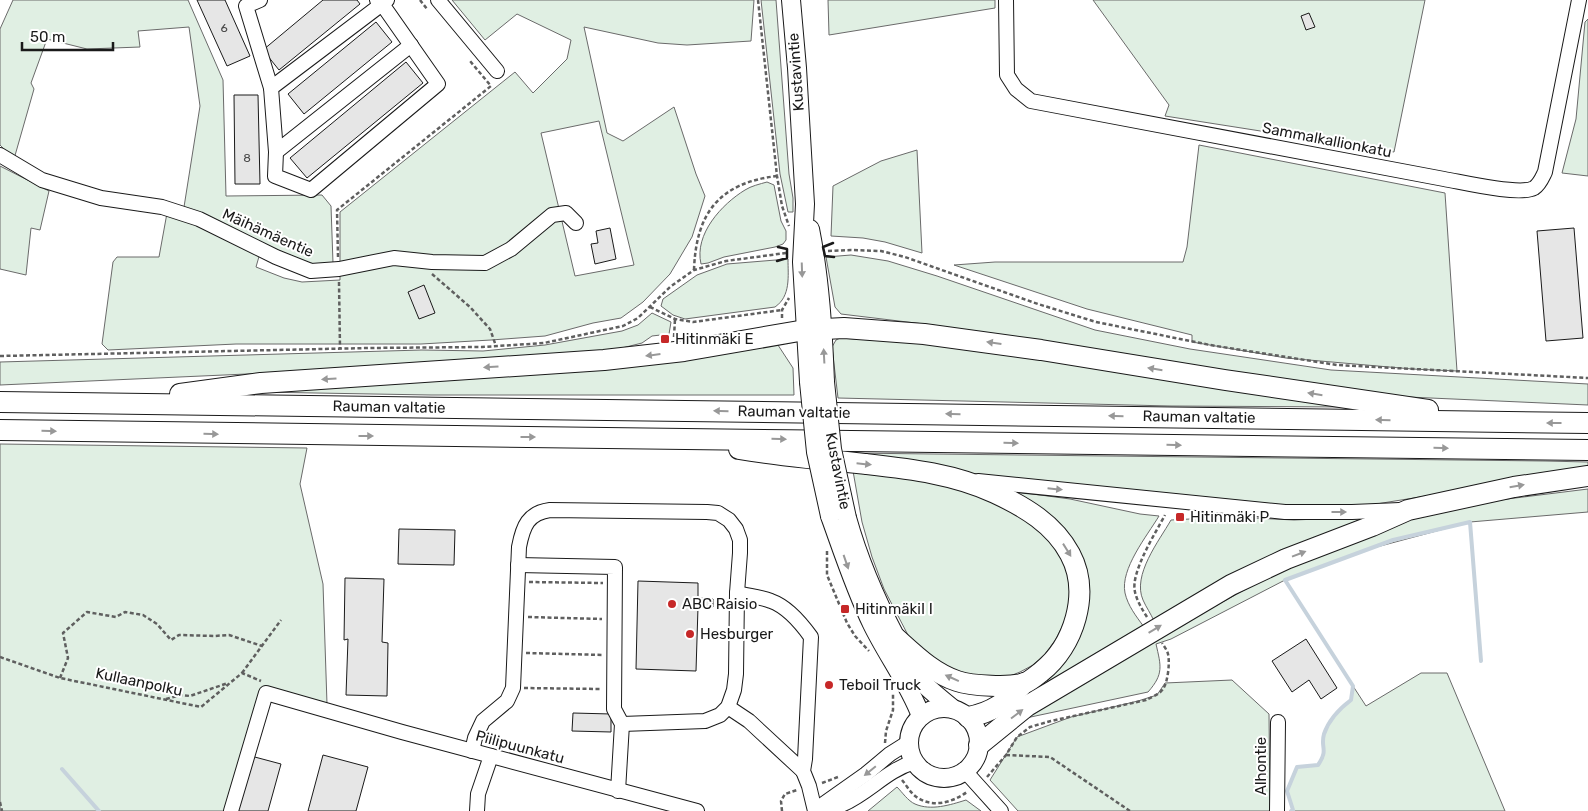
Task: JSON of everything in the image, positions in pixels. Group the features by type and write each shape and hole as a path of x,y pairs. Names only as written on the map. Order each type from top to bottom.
{"highway":[{"path":"113,403 261,383 629,358 684,351 814,329 844,328 924,334 1041,350 1302,392 1520,422"},
{"name":"Rauman valtatie","path":"0,402 1588,423"},
{"name":"Rauman valtatie","path":"0,430 327,436 678,438 1588,450"},
{"path":"678,438 771,454 906,469 955,478 993,492 1048,524 1070,553 1076,566 1080,594 1069,638 1061,652 1049,666 1024,683 1014,695 990,712 961,713"},
{"path":"979,745 1027,706 1231,585 1286,559 1408,510 1514,487 1588,476"},
{"path":"896,638 921,661 934,670 957,681 976,686 1024,683"}],"main road":[{"name":"Kustavintie","path":"791,0 797,68 804,204 802,262 814,329 817,382 832,449 839,517 862,601 872,624 913,697 921,716"},
{"name":"Kustavintie","path":"839,517 855,547 882,614 912,669 922,681 961,713"},
{"path":"942,708 961,713 976,730 979,745 975,759 965,771 955,776 944,778 932,776 914,762 910,752 910,732 921,716 931,710 942,708"}],"street":[{"path":"260,0 246,6 271,88 276,152 275,176 311,190 438,84 382,1 271,88"},
{"path":"438,0 497,72"},
{"name":"Sammalkallionkatu","path":"1006,0 1007,75 1016,89 1031,101 1444,179 1512,190 1526,190 1534,188 1541,182 1545,172 1579,0"},
{"path":"276,152 411,45"},
{"name":"Mäihämäentie","path":"0,155 42,180 101,198 162,207 199,219 276,257 310,270 339,269 394,258 485,263 511,249 552,215 566,213 576,223"},
{"path":"955,478 1285,512 1408,510"},
{"path":"472,751 475,738 483,721 507,701 512,688 515,653 518,546 522,531 527,522 540,512 560,510 707,512 718,514 729,520 736,529 740,540 736,674 734,690 728,707 720,715 705,721 622,724"},
{"path":"518,565 615,567 614,709 622,724 618,791"},
{"path":"737,594 778,604 801,623 812,637 803,771"},
{"name":"Piilipuunkatu","path":"231,811 266,693 618,791 697,811"},
{"path":"728,707 749,721 803,771 815,811"},
{"name":"Alhontie","path":"1277,811 1278,722"},
{"path":"815,811 890,754 909,742"},
{"path":"476,811 478,794 491,756"},
{"path":"815,811 839,806 856,797 896,768 914,762"},
{"path":"965,771 1001,811"}],"path":[{"path":"420,0 432,14"},
{"path":"758,0 777,176 782,206 790,232"},
{"path":"340,348 337,210 491,86 467,57"},
{"path":"694,270 697,238 712,206 725,193 744,183 762,177 777,176"},
{"path":"821,251 881,251 906,257 1038,304 1096,322 1210,346 1337,365 1588,378"},
{"path":"0,356 496,346 544,343 623,326 638,318 670,287 694,270 726,261 786,254"},
{"path":"415,260 470,307 490,329 496,346"},
{"path":"650,306 675,319 693,322 782,310 790,296"},
{"path":"674,338 675,319"},
{"path":"1149,620 1134,590 1135,579 1138,567 1166,515"},
{"path":"827,543 827,575 846,623 855,636 873,655"},
{"path":"517,582 615,583"},
{"path":"60,678 68,658 63,633 87,612 116,617 125,612 143,616 157,624 170,640 179,635 229,635 262,646"},
{"path":"516,617 615,619"},
{"name":"Kullaanpolku","path":"0,657 60,678 201,707 242,672 281,620"},
{"path":"896,768 912,794 918,798 940,803 958,799 994,771 1017,738 1030,727 1146,700 1164,689 1168,676 1169,662 1168,652 1162,642"},
{"path":"515,653 615,655"},
{"path":"242,672 263,682"},
{"path":"164,699 181,695 190,696 232,681"},
{"path":"512,688 614,689"},
{"path":"890,754 885,745 886,732 893,710 894,697 892,690"},
{"path":"1006,755 1050,757 1130,811"},
{"path":"782,811 781,802 785,794 844,776"},
{"path":"0,802 2,811"}],"green space":[{"path":"13,0 188,0 223,80 226,196 322,195 331,206 333,263 311,266 184,207 200,106 189,27 138,31 140,47 87,49 47,39 31,83 34,89 14,159 0,145 0,29"},
{"path":"452,0 754,0 751,41 687,45 658,43 584,27 607,133 623,141 674,107 705,196 692,237 670,274 643,302 621,318 593,323 545,336 421,344 236,344 108,350 102,344 113,262 117,257 159,257 167,213 196,223 260,253 256,267 284,278 302,282 340,280 340,212 515,72 533,93 567,59 571,40 517,14 485,40","holes":["599,121 634,265 575,276 541,133"]},
{"path":"761,0 776,0 793,212 788,212 780,174"},
{"path":"828,0 995,0 995,8 829,35"},
{"path":"1093,0 1425,0 1394,152 1165,116 1169,105"},
{"path":"1588,19 1588,176 1562,173 1576,119 1585,22"},
{"path":"1199,145 1445,193 1457,371 1286,358 1192,342 1192,335 1087,309 954,265 995,262 1183,262 1187,247"},
{"path":"917,150 922,253 885,242 863,238 831,236 833,186 881,161"},
{"path":"0,166 49,191 40,230 31,228 26,275 0,269"},
{"path":"767,182 774,185 781,221 786,231 786,240 783,244 701,264 702,242 706,231 719,212 727,203 745,190"},
{"path":"851,255 888,261 937,276 1095,330 1190,349 1331,370 1588,384 1588,405 1408,397 1326,388 932,325 841,314 835,307 826,257"},
{"path":"788,259 788,285 784,297 775,307 685,319 673,315 661,306 663,299 697,275 727,264"},
{"path":"652,313 671,322 669,334 652,336 642,343 606,352 269,373 0,385 0,362 422,350 483,351 545,345 622,331 638,325"},
{"path":"840,338 923,343 1090,366 1347,407 1171,406 838,398 832,347 836,340"},
{"path":"776,342 793,368 794,395 431,395 258,392"},
{"path":"0,444 307,448 300,484 323,584 327,704 267,687 231,811 0,811"},
{"path":"847,453 1545,461 1588,462 1588,470 1370,505 1283,505 965,473"},
{"path":"853,471 948,485 1012,509 1046,534 1070,572 1070,611 1056,639 1045,654 1033,665 1020,672 1010,676 981,680 941,666 909,637 884,589 872,557 862,522"},
{"path":"1588,489 1588,512 1470,522 1373,548 1285,580 1171,639 1156,644 1160,670 1157,680 1148,692 1026,718 1155,639 1279,571 1394,524 1475,503"},
{"path":"1003,490 1070,499 1140,514 1159,516 1130,563 1125,584 1128,602 1144,627 1002,712 1042,684 1086,582"},
{"path":"1191,515 1294,520 1366,517 1291,549 1154,621 1143,600 1141,590 1144,569 1148,558 1171,520 1190,519"},
{"path":"1421,673 1447,673 1505,811 1291,811 1293,809 1287,791 1297,767 1318,765 1324,752 1323,739 1326,729 1335,715 1351,700 1353,686 1366,706"},
{"path":"1232,680 1269,714 1270,811 1018,811 990,780 1017,737 1071,717 1157,695 1165,683"},
{"path":"897,787 910,801 921,806 940,806 966,800 981,811 868,811"}],"building":[{"path":"197,0 225,0 250,56 227,66"},
{"path":"323,0 357,0 360,4 279,70 263,50"},
{"path":"1309,13 1315,27 1306,30 1301,16"},
{"path":"376,22 392,42 304,114 288,94"},
{"path":"406,62 423,83 307,178 290,158"},
{"path":"234,95 258,95 260,184 235,184"},
{"path":"610,228 616,259 595,264 591,244 598,243 596,231"},
{"path":"1574,228 1583,338 1546,341 1537,231"},
{"path":"424,285 435,313 419,319 408,292"},
{"path":"399,529 455,530 454,565 398,564"},
{"path":"345,578 384,579 382,642 388,643 387,696 346,695 348,639 344,640"},
{"path":"638,581 698,583 698,598 713,599 713,607 698,607 696,671 636,669"},
{"path":"1306,639 1337,688 1321,699 1309,680 1292,692 1272,661"},
{"path":"573,713 611,714 611,732 572,731"},
{"path":"323,755 368,767 356,811 308,811"},
{"path":"251,756 281,764 268,811 236,811"}],"waterway":[{"path":"1291,811 1293,810 1287,791 1297,767 1318,765 1324,752 1323,739 1326,729 1335,715 1351,700 1353,686 1285,580 1393,540 1470,522 1481,661"},
{"path":"62,769 99,811"}],"wall":[{"path":"833,243 823,247 825,256 834,257"},
{"path":"777,261 787,258 787,249 778,247"}],"place":[{"name":"Hitinmäki E","path":"665,339"},
{"name":"Hitinmäki P","path":"1180,517"},
{"name":"ABC Raisio","path":"672,604"},
{"name":"HitinmäkiI I","path":"845,609"},
{"name":"Hesburger","path":"690,634"},
{"name":"Teboil Truck","path":"829,685"}]}
